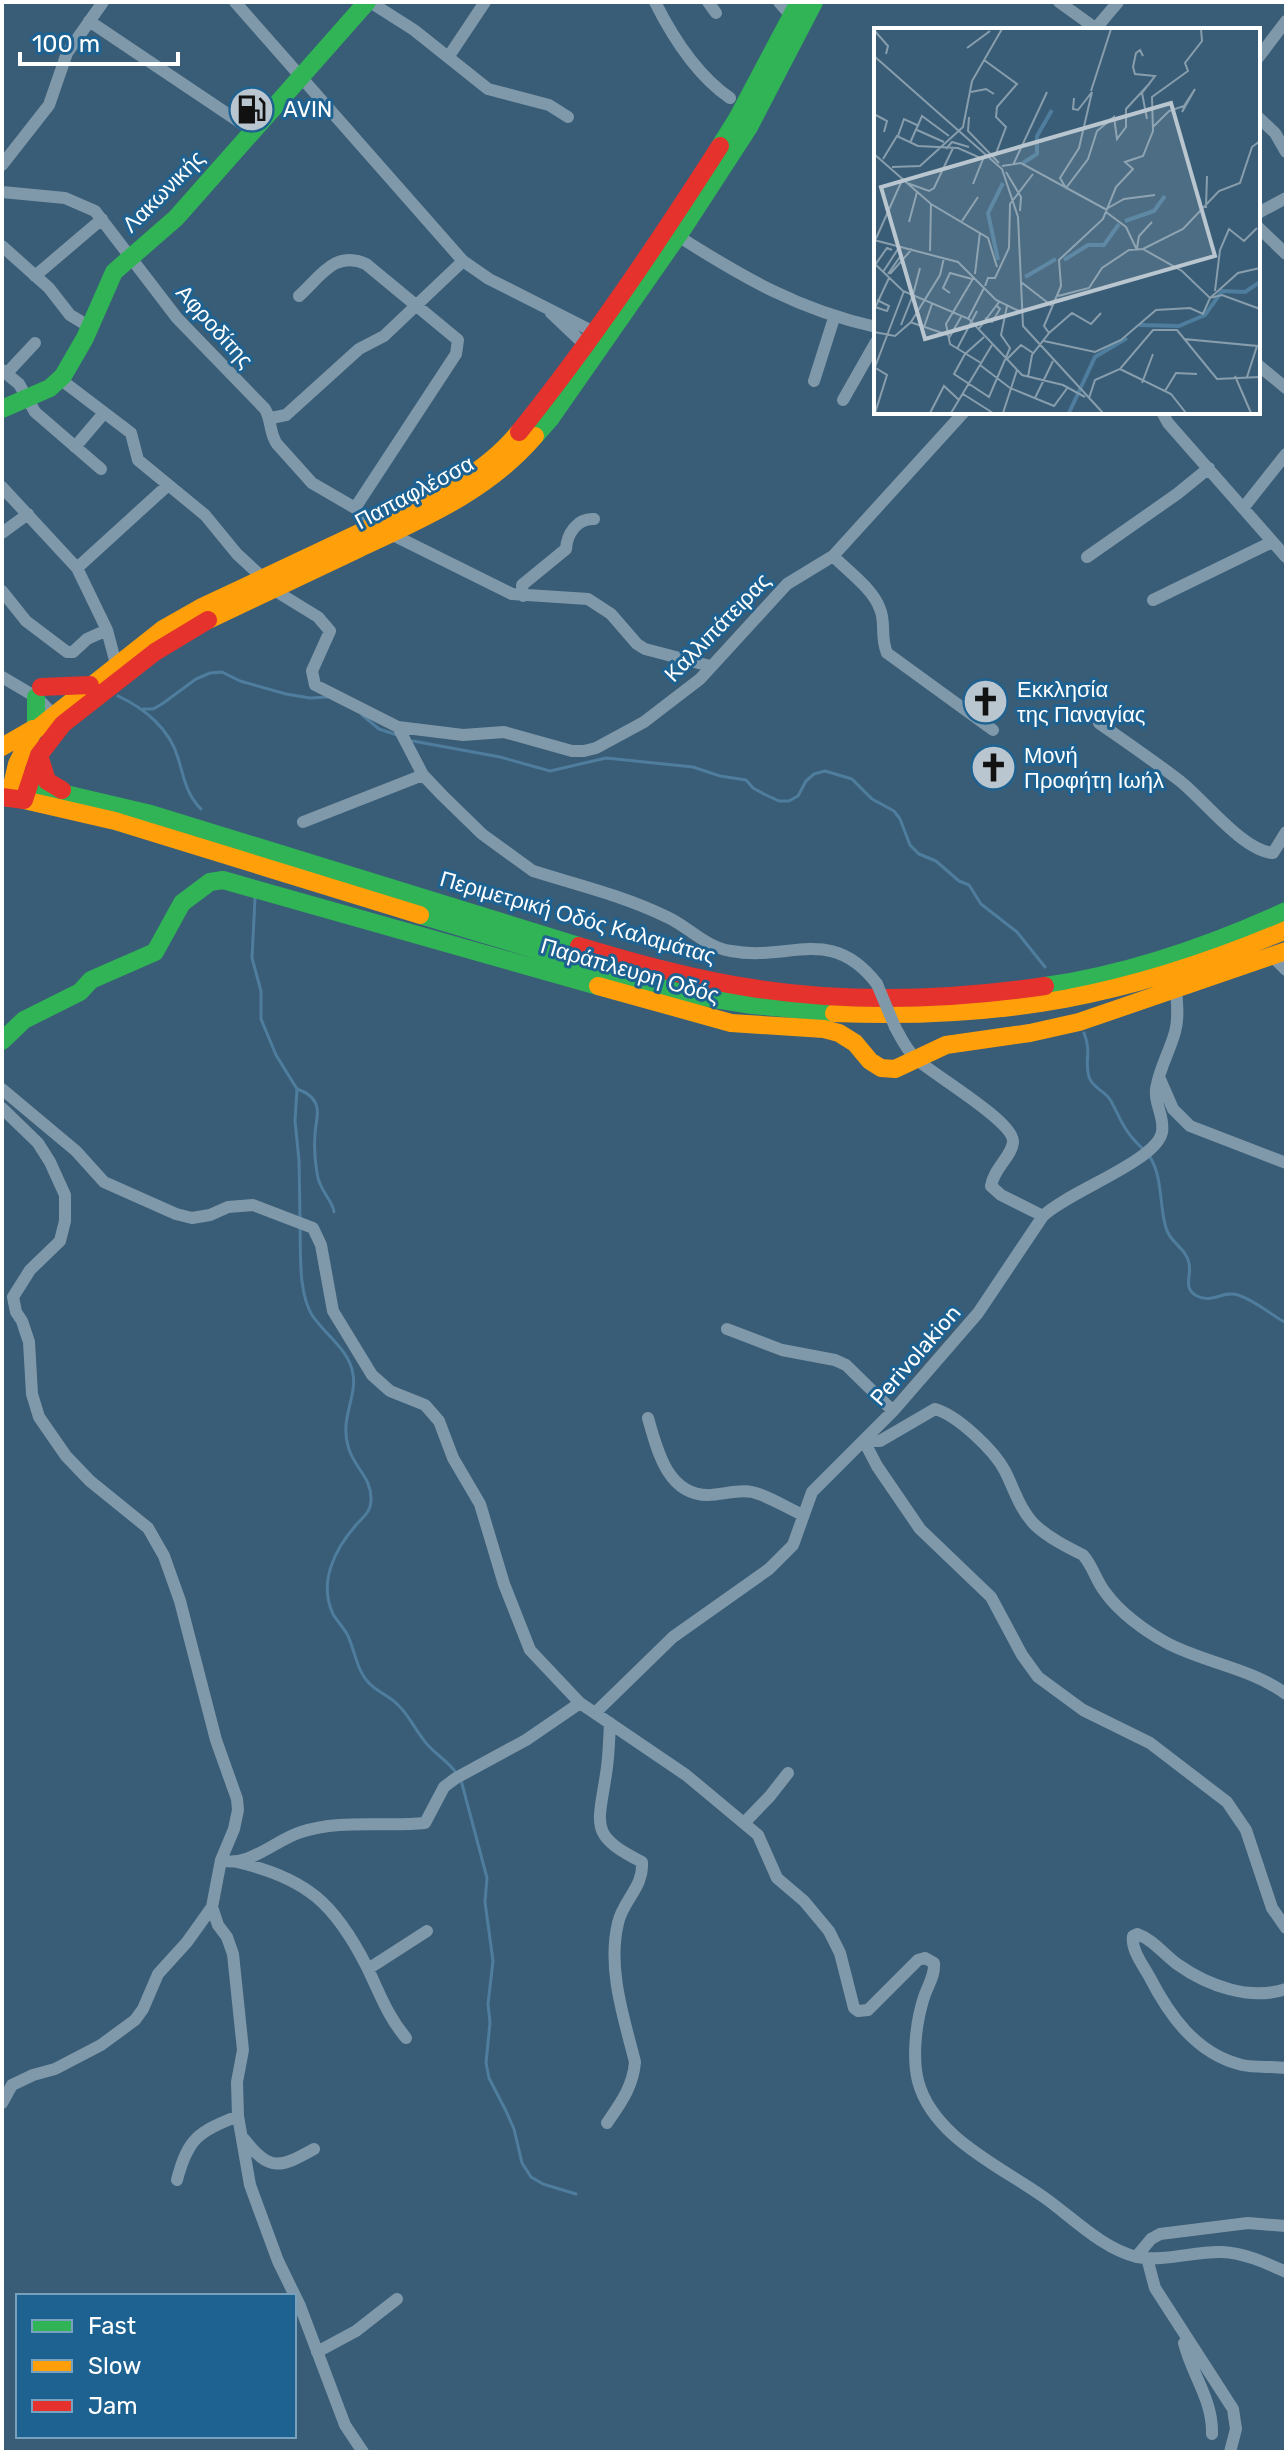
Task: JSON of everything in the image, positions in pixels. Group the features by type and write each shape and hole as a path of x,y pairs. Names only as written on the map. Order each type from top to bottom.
{"main road":[{"name":"Παπαφλέσσα","path":"13,791 63,715 90,685 179,620 268,584 382,530 493,460 539,410 678,236 749,127 814,2"},
{"name":"Λακωνικής","path":"2,409 50,388 60,379 74,360 112,276 176,218 366,3"},
{"name":"Παπαφλέσσα","path":"595,342 737,119 788,5"},
{"name":"Παπαφλέσσα","path":"13,791 24,747 37,726 63,715 170,642 268,584"},
{"path":"2,747 37,726 39,692 90,685"},
{"path":"39,755 47,781 73,794"},
{"name":"Περιμετρική Οδός Καλαμάτας","path":"13,791 73,794 199,829 645,966 741,987 781,991 910,998 973,997 1030,990 1093,979 1151,964 1286,911"},
{"name":"Περιμετρική Οδός Καλαμάτας","path":"13,791 641,982 685,994 766,1007 912,1015 976,1014 1033,1007 1096,996 1157,980 1286,930"},
{"name":"Παράπλευρη Οδός","path":"2,1041 24,1020 80,992 91,980 155,952 182,903 210,882 223,880 731,1023 769,1028 814,1028 839,1033 855,1043 870,1061 881,1068 895,1069 946,1045 1030,1033 1079,1022 1176,989 1282,959"}],"street":[{"path":"2,165 51,101 65,55 103,2"},
{"path":"235,2 463,261 595,342"},
{"path":"449,56 485,2"},
{"path":"655,2 665,22 707,79 730,98"},
{"path":"708,2 716,13"},
{"path":"1059,2 1096,28"},
{"path":"1098,28 1118,2"},
{"path":"366,3 414,30 488,89 549,105 568,117"},
{"path":"89,21 253,131"},
{"path":"1260,55 1286,21"},
{"path":"1260,119 1275,133 1286,152"},
{"name":"Αφροδίτης","path":"2,192 65,198 84,204 102,219 177,318 258,401 271,418 272,437 312,483 355,508 382,530 504,591 523,596 588,599 611,614 645,649 710,666"},
{"path":"1260,219 1286,198"},
{"path":"35,276 102,219"},
{"path":"1260,221 1286,254"},
{"path":"678,236 793,303 834,318 874,327"},
{"path":"2,246 49,288 70,315 90,327"},
{"path":"299,296 336,261 351,257 366,264 458,339 459,349 355,508"},
{"path":"271,418 286,415 359,349 384,336 463,261"},
{"path":"549,311 595,342"},
{"path":"814,381 834,318"},
{"path":"35,343 5,372 21,386 37,414 101,469"},
{"path":"843,400 874,346"},
{"path":"1260,367 1286,388"},
{"path":"60,379 131,433 137,458 205,515 237,554 268,584"},
{"path":"75,447 104,413"},
{"name":"Καλλιπάτειρας","path":"268,584 318,617 330,631 312,671 315,685 398,727 463,735 504,732 572,751 584,751 596,748 644,722 686,692 787,584 833,556 962,414"},
{"path":"1164,414 1286,557"},
{"path":"1244,507 1286,454"},
{"path":"1087,557 1209,468"},
{"path":"77,568 167,486"},
{"path":"2,487 77,568 107,630 116,664"},
{"path":"2,533 28,514"},
{"path":"523,596 522,585 566,549 574,527 587,518 594,519"},
{"path":"1153,600 1272,542"},
{"path":"833,556 874,597 881,610 882,641 887,653 993,730"},
{"path":"2,591 26,621 67,652 73,652 87,639 107,630"},
{"path":"2,677 39,692 63,715"},
{"path":"1099,723 1179,780 1240,836 1259,849 1273,853 1286,832"},
{"path":"398,727 423,775 482,834 533,871 649,909 670,918 708,944 728,951 755,954 814,948 850,957 864,967 877,984 895,1027 916,1059 1010,1131 1013,1145 995,1171 991,1186 1001,1195 1043,1216"},
{"path":"303,822 423,775"},
{"name":"Perivolakion","path":"596,1712 673,1637 769,1569 793,1545 812,1492 893,1411 978,1313 1043,1216 1056,1205 1139,1158 1158,1143 1162,1122 1155,1103 1155,1092 1176,1031 1176,989"},
{"path":"1159,1077 1173,1109 1190,1126 1286,1163"},
{"path":"2,1089 76,1151 104,1182 192,1218 228,1207 253,1205 306,1225 319,1235 326,1282 337,1321 380,1385 425,1405 439,1421 453,1458 480,1504 504,1584 530,1650 580,1703 686,1775 758,1835 777,1878 804,1901 829,1931 840,1953 854,2008 858,2011 868,2010 918,1960 925,1958 934,1963 920,2016 915,2052 918,2081 929,2106 976,2154 1043,2196 1105,2242 1142,2257 1222,2252 1260,2260 1286,2272"},
{"path":"2,1108 38,1143 65,1195 65,1221 60,1241 30,1270 13,1297 29,1342 32,1394 39,1417 66,1456 90,1481 148,1528 164,1556 180,1601 216,1740 238,1810 221,1860 212,1907 187,1942 158,1974 135,2020 101,2045 55,2069 12,2085 2,2103"},
{"path":"727,1329 782,1350 846,1365 893,1411"},
{"path":"1286,1694 1256,1677 1167,1643 1126,1613 1104,1591 1090,1562 1083,1555 1035,1525 1022,1508 1002,1466 980,1440 950,1415 935,1409 880,1441 864,1441 877,1466 920,1529 1000,1609 1022,1655 1038,1677 1083,1710 1150,1743 1227,1802 1246,1830 1272,1908 1286,1928"},
{"path":"648,1418 663,1465 686,1489 700,1495 752,1492 803,1515"},
{"path":"237,1862 300,1832 325,1826 425,1823 444,1787 526,1740 580,1703"},
{"path":"607,2123 628,2093 634,2073 635,2062 619,1999 614,1944 622,1909 643,1873 642,1862 615,1848 600,1828 599,1809 606,1775 610,1723"},
{"path":"745,1822 788,1773"},
{"path":"221,1860 280,1874 311,1891 326,1904 368,1969 390,2019 406,2038"},
{"path":"212,1907 233,1954 243,2050 237,2082 238,2116 250,2185 278,2261 294,2294"},
{"path":"368,1969 427,1931"},
{"path":"1286,1989 1269,1995 1233,1990 1185,1969 1146,1937 1133,1936 1135,1950 1166,2010 1189,2036 1238,2064 1286,2068"},
{"path":"177,2180 185,2151 192,2140 207,2129 238,2116"},
{"path":"242,2137 258,2156 274,2165 285,2164 314,2149"},
{"path":"1230,2452 1236,2429 1233,2409 1155,2288 1142,2257 1151,2239 1160,2234 1248,2223 1286,2226"},
{"path":"296,2298 345,2425 363,2452"},
{"path":"317,2352 356,2331 397,2299"},
{"path":"1184,2336 1187,2354 1208,2401 1213,2420 1212,2434"}],"waterway":[{"path":"143,709 153,709 162,704 196,679 222,672 240,681 286,694 328,697"},
{"path":"118,696 146,713 169,738 189,791 201,809"},
{"path":"362,715 379,729 397,735"},
{"path":"413,741 500,757 550,771 606,758 693,767 746,780 753,788 779,801 789,801 798,796 814,774 825,771 852,779 872,799 894,811 910,845 919,854 936,861 959,881 969,885 981,904 1017,932 1045,967"},
{"path":"255,898 252,958 261,991 261,1019 276,1055 297,1089 295,1121 300,1218"},
{"path":"1084,1033 1091,1081 1108,1097 1127,1131 1143,1149"},
{"path":"297,1089 310,1096 317,1108 317,1173 334,1212"},
{"path":"1150,1157 1157,1174 1166,1228 1187,1258 1192,1293 1208,1299 1227,1294 1238,1295 1286,1323"},
{"path":"300,1226 304,1295 312,1315 351,1365 354,1383 346,1436 350,1453 371,1492 368,1511 348,1534 331,1566 327,1590 329,1602 347,1634 365,1678 402,1709 427,1744 457,1774"},
{"path":"461,1780 487,1878 485,1902 493,1961 488,2004 490,2023 486,2063 489,2078 514,2129 522,2163 531,2177 576,2194"}],"traffic: fast":[{"path":"2,409 50,388 63,376 85,338 114,272 176,218 367,2"},
{"path":"720,146 799,2"},
{"path":"535,436 684,227 749,127 814,2"},
{"path":"36,697 36,727"},
{"path":"27,785 151,814 579,946"},
{"path":"2,1041 24,1020 80,992 91,980 155,952 182,903 210,882 223,880 598,986"},
{"path":"1045,986 1108,974 1168,957 1286,911"},
{"path":"420,915 684,994 834,1013"}],"traffic: slow":[{"path":"9,798 17,764 33,732 163,629 200,608 443,492 484,466 519,432"},
{"path":"208,620 408,526 454,501 497,472 535,436"},
{"path":"2,747 33,729"},
{"path":"24,800 115,821 420,915"},
{"path":"834,1013 954,1012 1065,999 1173,972 1286,930"},
{"path":"598,986 731,1023 824,1029 839,1033 855,1043 870,1061 881,1068 895,1069 946,1045 1030,1033 1079,1022 1286,951"}],"traffic: jam":[{"path":"519,432 623,292 720,146"},
{"path":"2,797 24,800 39,755 63,724 155,652 208,620"},
{"path":"41,687 90,685"},
{"path":"39,755 47,781 62,790"},
{"path":"579,946 708,980 788,993 862,998 935,997 1045,986"}],"place":[{"name":"AVIN","path":"252,109"},
{"name":"Εκκλησία της Παναγίας","path":"986,702"},
{"name":"Μονή Προφήτη Ιωήλ","path":"993,768"}]}
